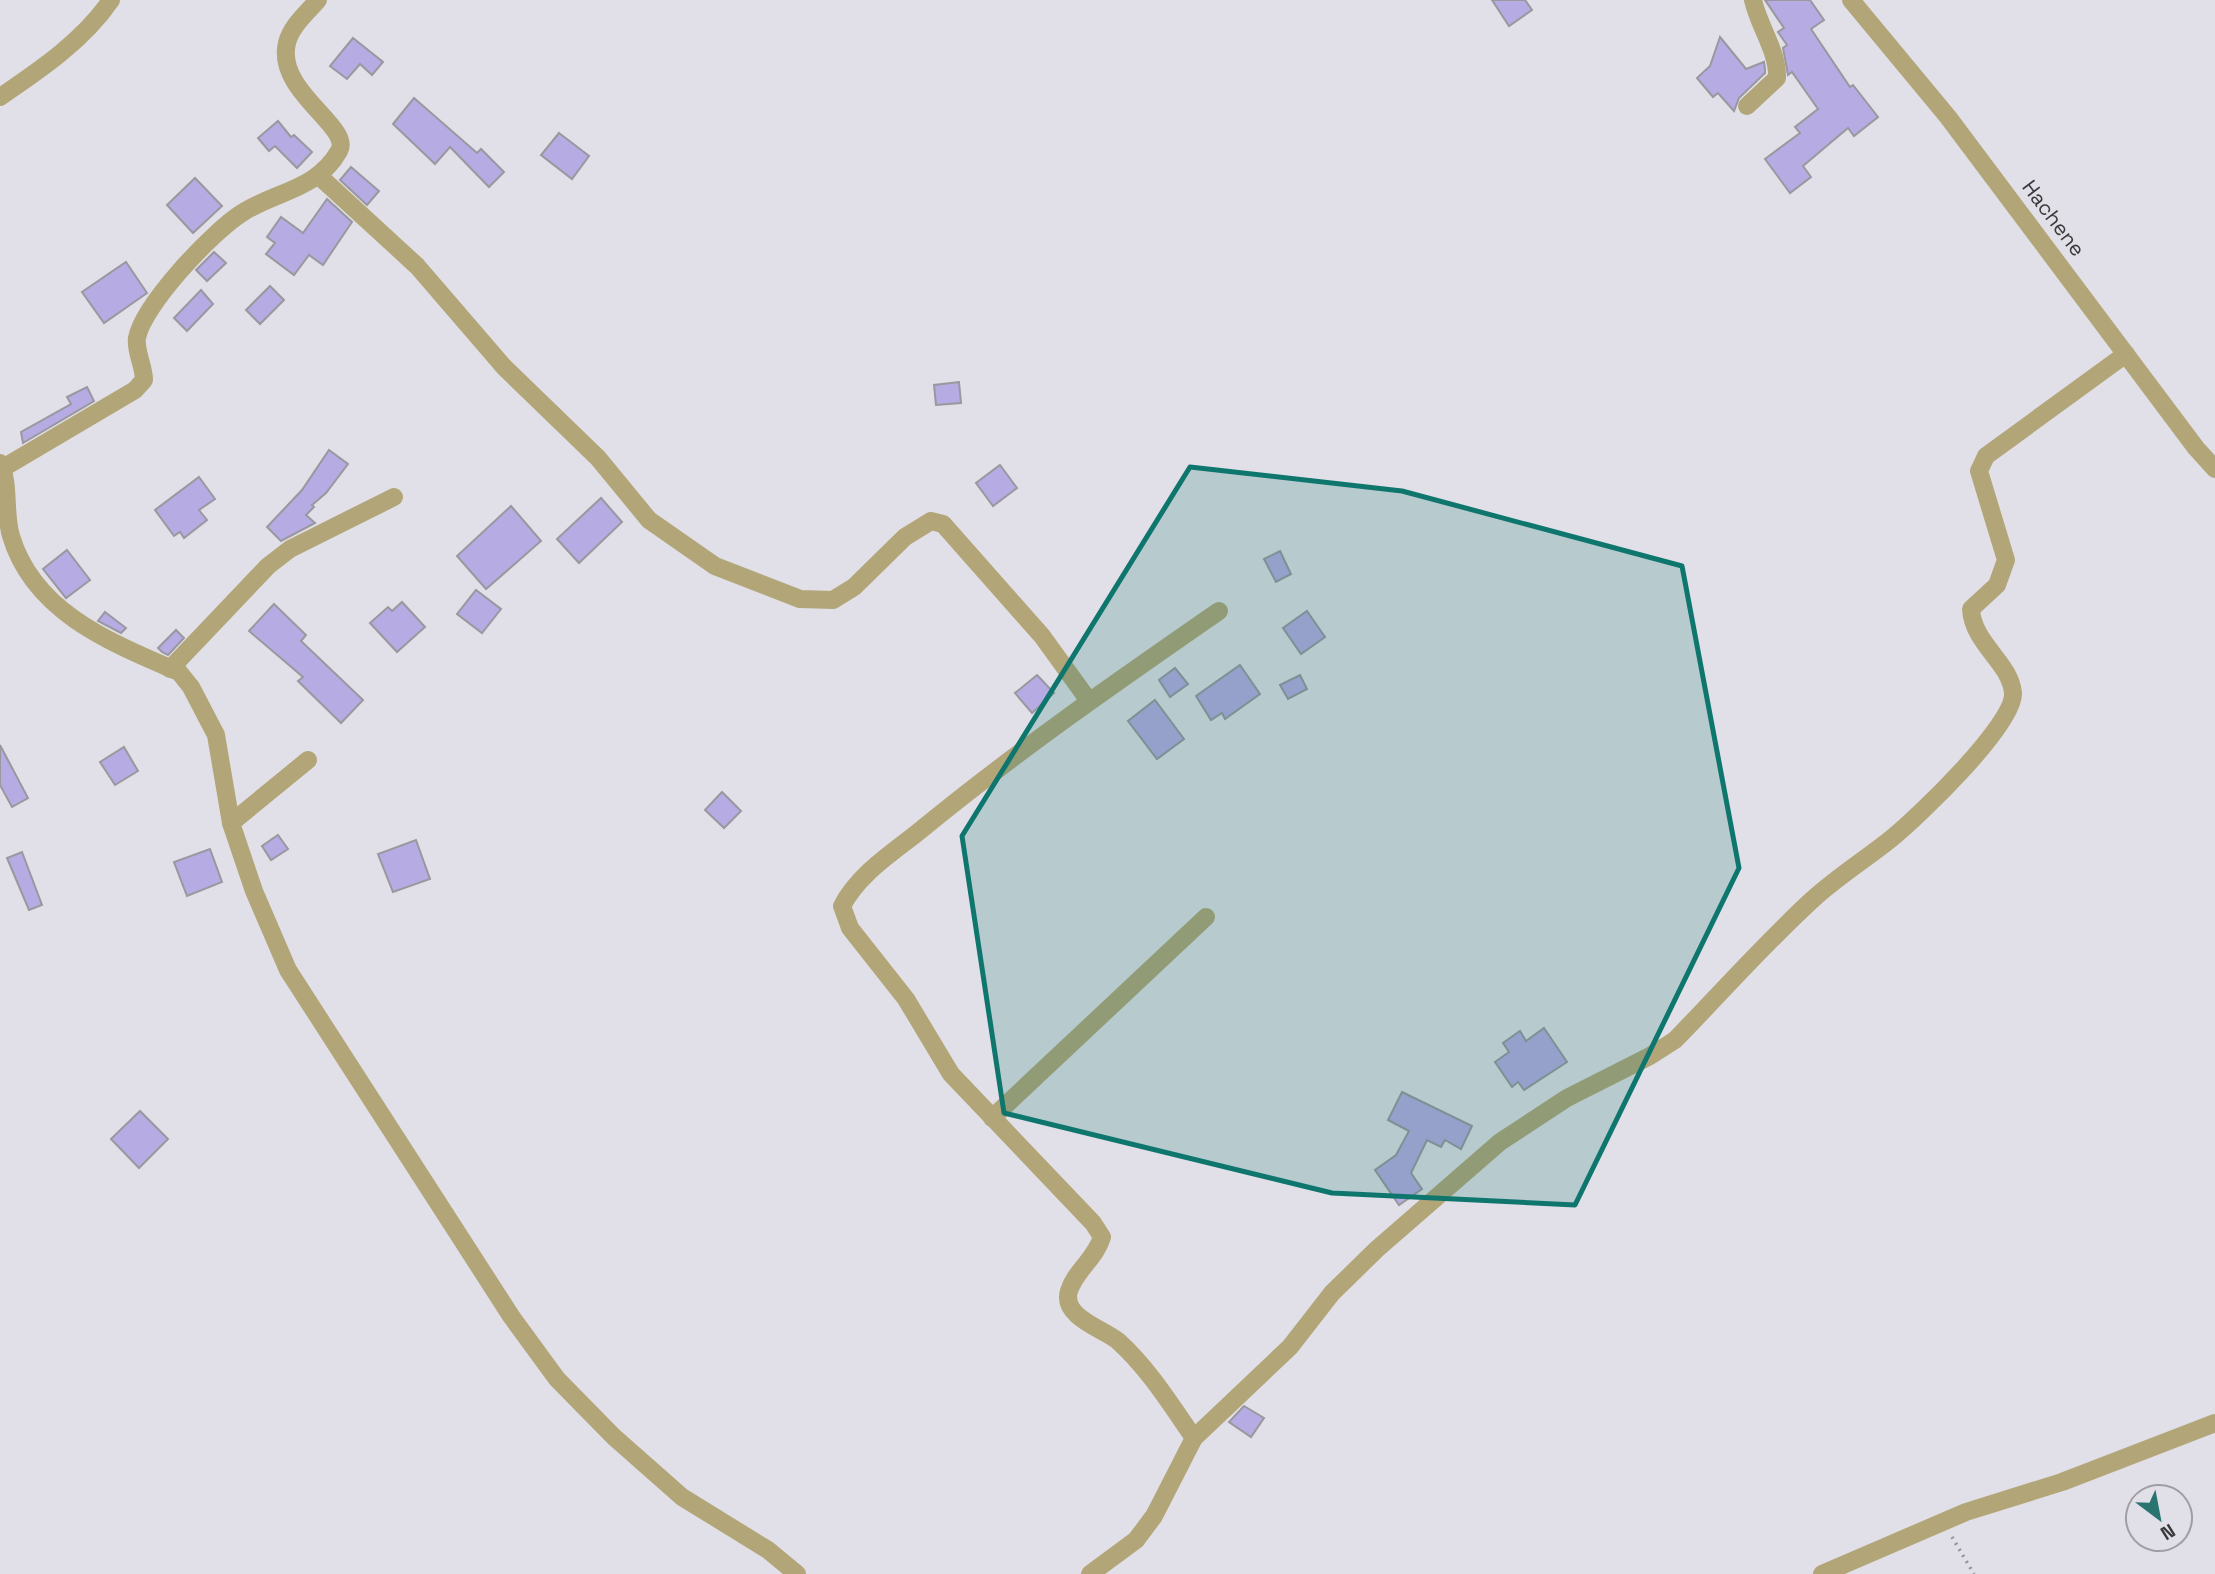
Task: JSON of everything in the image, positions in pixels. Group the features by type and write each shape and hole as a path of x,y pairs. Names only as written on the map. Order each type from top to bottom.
{"street":[{"path":"0,97 42,69 88,27 111,0"},
{"path":"318,0 293,29 286,44 286,56 297,88 334,126 341,139 341,149 319,176 303,187 244,211 221,228 173,280 139,328 136,342 144,380 135,390 1,466 6,521 12,541 41,593 76,621 179,672 191,687 216,734 224,768 231,823 254,891 288,970 511,1315 557,1379 614,1437 682,1497 768,1550 797,1574"},
{"path":"1747,106 1777,78 1778,61 1758,23 1753,0"},
{"name":"Hachene","path":"1851,0 1948,117 2215,468"},
{"path":"319,176 417,266 504,367 598,458 649,520 669,536 715,566 800,599 833,600 854,587 905,537 931,522 943,524 1042,636 1088,701"},
{"path":"1090,1574 1136,1540 1154,1516 1194,1438 1290,1347 1332,1293 1500,1142 1567,1098 1650,1056 1675,1040 1813,899 1893,838 1977,754 2005,721 2013,694 2005,673 1972,625 1971,609 1997,585 2006,560 1979,471 1986,456 2126,354"},
{"path":"170,668 268,566 290,549 394,496"},
{"path":"1194,1438 1140,1365 1117,1340 1079,1316 1069,1303 1069,1291 1098,1251 1102,1237 1093,1223 951,1074 906,999 850,928 842,906 853,886 946,810 1088,701 1219,611"},
{"path":"231,823 308,760"},
{"path":"992,1118 1206,917"},
{"path":"1822,1574 1888,1543 1966,1512 2062,1482 2215,1423"}],"path":[{"path":"1943,1523 1974,1574"}],"highlighted area":[{"path":"1190,467 1402,491 1682,566 1739,868 1575,1205 1332,1193 1004,1113 962,836"}],"building":[{"path":"1492,0 1525,0 1532,10 1509,26"},
{"path":"1765,0 1810,0 1824,20 1811,29 1850,87 1853,85 1878,117 1854,136 1848,128 1803,166 1811,177 1790,193 1765,159 1800,133 1795,127 1818,109 1792,72 1788,75 1783,48 1787,45 1778,32 1784,28"},
{"path":"1720,37 1746,69 1764,62 1765,73 1739,98 1734,111 1718,93 1713,97 1697,78 1710,66"},
{"path":"353,38 383,62 372,75 360,64 347,79 330,66"},
{"path":"414,98 477,153 481,149 504,172 489,187 450,147 435,164 393,124"},
{"path":"278,121 291,137 294,135 312,152 297,168 275,146 269,151 258,138"},
{"path":"559,133 589,156 572,179 541,155"},
{"path":"351,167 379,191 367,205 340,180"},
{"path":"195,178 222,206 193,233 167,205"},
{"path":"327,199 352,222 323,265 309,255 294,275 266,254 275,243 267,237 281,217 303,233"},
{"path":"214,252 226,263 207,281 196,270"},
{"path":"126,262 147,293 104,323 82,292"},
{"path":"270,286 284,300 260,324 246,310"},
{"path":"201,290 213,304 187,331 174,318"},
{"path":"959,382 961,403 936,405 934,385"},
{"path":"87,387 94,401 23,443 21,432 71,404 67,397"},
{"path":"329,450 348,464 306,515 315,523 281,541 267,527 302,490"},
{"path":"1000,465 1017,488 993,506 976,483"},
{"path":"199,477 215,499 199,510 207,520 184,538 180,532 174,536 155,510"},
{"path":"601,498 622,522 579,563 557,539"},
{"path":"511,506 541,541 486,589 457,556"},
{"path":"67,550 90,580 66,598 43,569"},
{"path":"1280,551 1291,574 1276,582 1264,559"},
{"path":"476,590 501,609 482,633 457,614"},
{"path":"402,602 425,627 397,652 370,623 388,607 392,611"},
{"path":"274,604 306,635 301,641 363,700 341,723 298,681 303,677 249,631"},
{"path":"1307,611 1325,637 1301,654 1283,628"},
{"path":"105,612 126,628 121,633 98,621"},
{"path":"176,630 184,638 168,655 158,648"},
{"path":"1240,665 1260,694 1225,719 1222,713 1211,720 1196,696"},
{"path":"1175,668 1188,684 1170,697 1159,680"},
{"path":"1037,675 1054,693 1032,713 1015,693"},
{"path":"1300,675 1307,689 1288,699 1280,685"},
{"path":"1155,700 1184,739 1157,759 1128,721"},
{"path":"0,745 28,798 12,807 0,785"},
{"path":"124,747 138,771 115,785 100,762"},
{"path":"722,792 741,811 724,828 705,810"},
{"path":"278,835 288,849 271,860 262,846"},
{"path":"416,840 430,879 393,892 378,854"},
{"path":"210,849 222,882 187,896 174,862"},
{"path":"22,852 42,905 29,910 7,858"},
{"path":"1544,1028 1567,1062 1524,1090 1518,1082 1512,1087 1495,1062 1509,1052 1503,1043 1520,1031 1526,1041"},
{"path":"1402,1092 1472,1126 1461,1149 1445,1140 1441,1147 1427,1140 1411,1173 1422,1189 1399,1205 1375,1170 1396,1155 1409,1131 1388,1120"},
{"path":"140,1111 168,1139 139,1168 111,1139"},
{"path":"1244,1406 1264,1418 1251,1437 1229,1422"}]}
